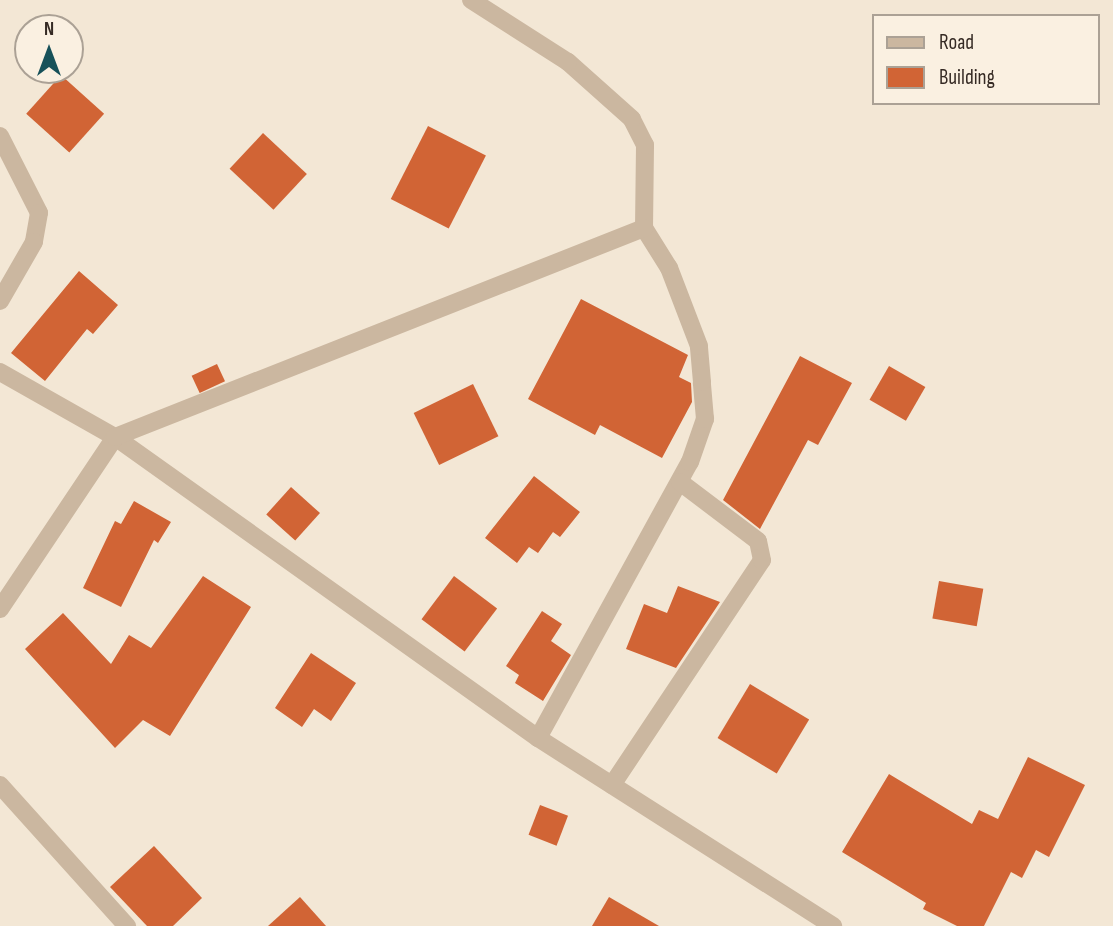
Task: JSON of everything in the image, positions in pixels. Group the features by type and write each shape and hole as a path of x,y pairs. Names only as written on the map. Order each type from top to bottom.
{"street":[{"path":"471,0 568,62 632,119 645,145 644,228 669,268 699,346 705,419 680,482 538,738"},
{"path":"0,136 38,213 34,242 0,301"},
{"path":"0,610 115,437 644,228"},
{"path":"0,372 115,437 538,738 833,926"},
{"path":"612,785 762,561 758,541 680,482"},
{"path":"0,785 127,926"}],"building":[{"path":"53,84 71,84 104,114 69,152 26,114"},
{"path":"428,126 486,156 449,229 391,199"},
{"path":"263,133 307,174 273,210 230,169"},
{"path":"79,271 118,305 93,334 87,329 45,381 11,353"},
{"path":"581,299 688,355 679,377 691,383 692,402 662,458 600,425 595,435 528,399"},
{"path":"800,356 852,383 818,445 808,440 760,529 723,500"},
{"path":"217,364 225,381 200,393 192,376"},
{"path":"889,366 925,387 906,421 870,400"},
{"path":"473,384 498,436 439,465 414,413"},
{"path":"534,476 580,512 560,537 553,532 538,553 529,547 517,563 485,538"},
{"path":"291,487 320,513 295,541 266,514"},
{"path":"134,501 171,522 158,543 154,540 121,607 83,588 115,521 121,524"},
{"path":"203,576 251,607 170,736 143,720 115,748 25,649 63,613 111,664 129,635 151,648"},
{"path":"454,576 497,608 465,652 422,619"},
{"path":"939,581 983,589 977,626 932,618"},
{"path":"678,586 720,602 676,668 626,649 644,604 667,613"},
{"path":"542,611 562,624 551,641 571,655 543,701 515,683 519,675 506,666"},
{"path":"311,653 356,683 331,721 314,709 302,727 275,708"},
{"path":"750,684 809,720 777,774 718,738"},
{"path":"1028,757 1085,785 1049,857 1036,850 1022,878 1011,872 984,926 957,926 923,909 926,903 842,852 889,774 972,824 979,810 998,819"},
{"path":"540,805 568,816 557,846 529,835"},
{"path":"154,846 202,898 173,926 147,926 110,887"},
{"path":"300,897 326,926 268,926"},
{"path":"609,897 659,926 592,926"}]}
